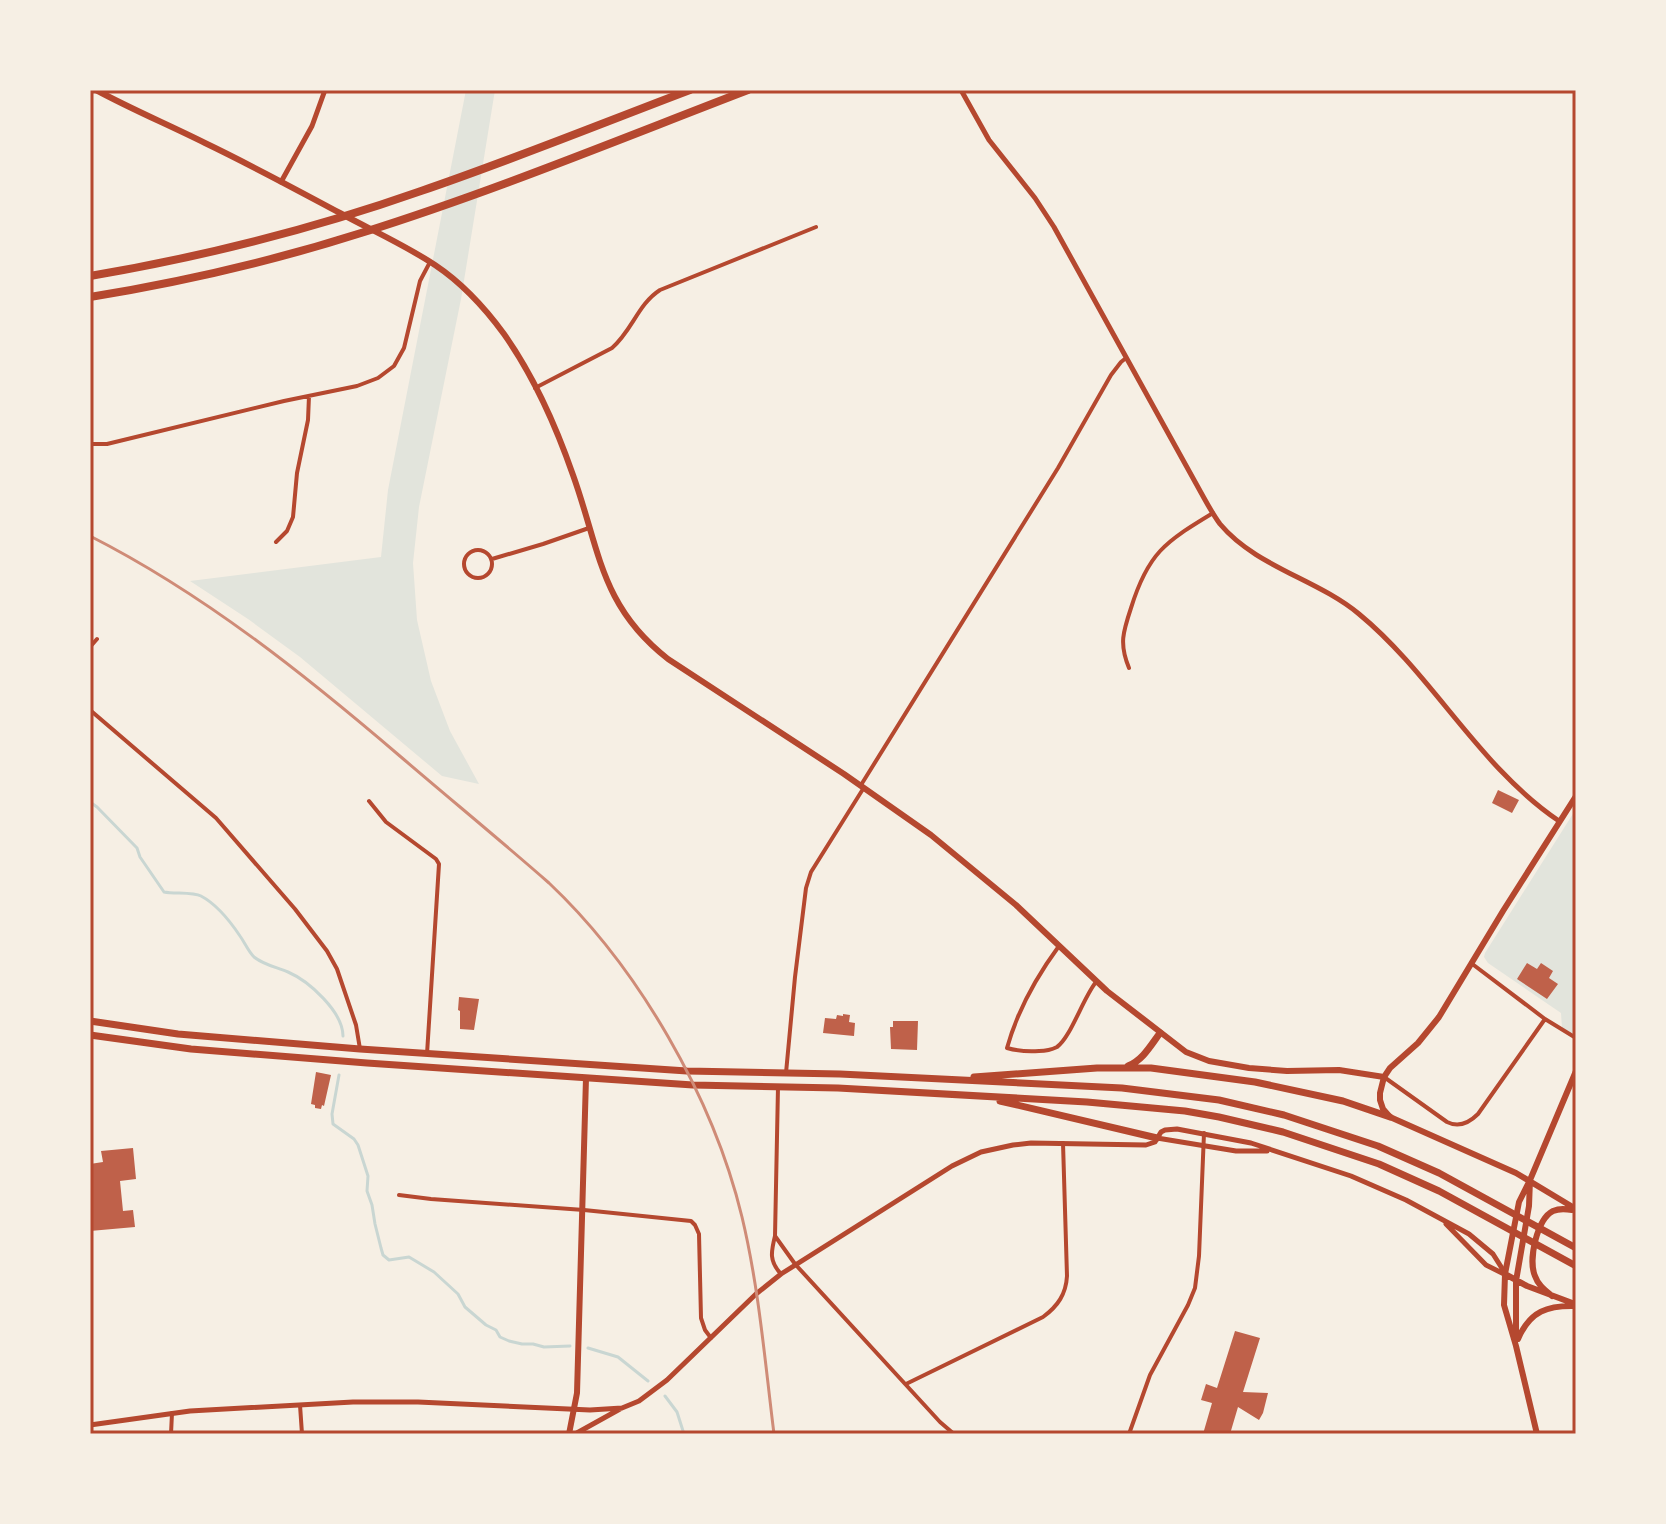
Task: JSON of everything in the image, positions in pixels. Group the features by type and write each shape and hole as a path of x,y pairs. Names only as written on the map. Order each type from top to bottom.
{"highway":[{"path":"90,276 218,251 337,218 433,187 690,90"},
{"path":"90,297 229,269 360,234 478,193 748,90"},
{"path":"90,1021 178,1034 427,1054 687,1071 931,1078 1154,1091 1219,1100 1284,1115 1410,1159 1576,1248"},
{"path":"1124,1067 1143,1056 1160,1033"},
{"path":"90,1035 216,1051 586,1078 708,1086 838,1088 970,1095 1170,1109 1283,1132 1347,1151 1410,1177 1576,1266"},
{"path":"931,1078 1124,1067 1255,1082 1326,1097 1390,1117"},
{"path":"970,1095 1157,1138"}],"main road":[{"path":"96,90 303,193 416,254 452,278 491,317 511,344 535,388 566,457 603,572 626,618 645,640 679,667 863,786 953,852 1009,899 1096,982 1186,1052 1223,1064 1287,1071 1339,1070 1384,1077"},
{"path":"1576,796 1433,1026 1390,1068 1380,1093 1383,1109 1390,1117 1530,1180 1576,1210"},
{"path":"1537,1434 1504,1305 1505,1274 1519,1202 1576,1071"},
{"path":"572,1434 577,1393 586,1078"},
{"path":"1516,1346 1516,1281 1529,1206 1530,1180"},
{"path":"1552,1296 1535,1277 1532,1258 1539,1228 1550,1212 1561,1208 1576,1210"},
{"path":"1505,1274 1576,1305"},
{"path":"1516,1346 1522,1330 1536,1314 1550,1307 1576,1305"}],"street":[{"path":"281,182 312,126 325,90"},
{"path":"961,90 989,140 1054,227 1213,513 1228,532 1246,547 1339,599 1372,625 1504,771 1559,821"},
{"path":"535,388 612,348 626,335 647,299 660,290 816,227"},
{"path":"90,444 107,444 368,383 387,373 404,348 420,281 430,262"},
{"path":"786,1073 806,888 816,864 1058,468 1111,375 1126,358"},
{"path":"276,542 287,531 293,517 309,396"},
{"path":"1129,668 1123,650 1123,633 1143,574 1173,538 1213,513"},
{"path":"492,559 589,528"},
{"path":"475,550 483,551 492,559 492,569 486,577 473,578 465,570 465,558 475,550"},
{"path":"90,647 97,639"},
{"path":"90,710 216,818 295,909 337,969 356,1025 360,1049"},
{"path":"369,801 386,822 439,864 427,1054"},
{"path":"1060,946 1023,1006 1007,1048 1032,1052 1057,1046 1067,1035 1096,982"},
{"path":"1471,963 1545,1019 1576,1038"},
{"path":"1384,1077 1447,1122 1463,1124 1473,1118 1545,1019"},
{"path":"778,1087 775,1236 771,1261 781,1274"},
{"path":"572,1434 657,1389 756,1294 795,1264 940,1172 981,1152 1013,1145 1151,1144 1161,1132 1170,1129 1251,1143 1370,1183 1441,1218 1477,1240 1493,1254 1505,1274"},
{"path":"1129,1434 1150,1375 1195,1288 1204,1133"},
{"path":"1157,1138 1247,1151 1271,1151"},
{"path":"906,1384 1032,1322 1050,1312 1060,1300 1067,1276 1063,1143"},
{"path":"399,1195 682,1218 693,1222 699,1234 702,1325 711,1338"},
{"path":"1441,1218 1486,1265 1505,1274"},
{"path":"775,1236 795,1264 954,1434"},
{"path":"90,1425 172,1413 300,1405 416,1402 601,1410 622,1408"},
{"path":"300,1405 302,1434"},
{"path":"171,1434 172,1413"}],"shaded area":[{"path":"466,90 495,90 461,299 419,507 413,563 417,620 431,681 450,731 479,784 442,776 300,657 190,581 381,557 388,490"},
{"path":"1576,809 1576,1035 1562,1028 1561,1013 1488,963 1484,957"}],"building":[{"path":"1498,790 1519,800 1512,813 1492,803"},
{"path":"1527,963 1537,969 1541,963 1553,971 1549,978 1558,984 1547,999 1517,979"},
{"path":"459,997 479,999 474,1030 460,1029"},
{"path":"837,1015 850,1015 849,1022 855,1023 854,1036 823,1033 825,1018 836,1019"},
{"path":"893,1021 918,1021 917,1050 891,1049 890,1027 893,1027"},
{"path":"316,1072 331,1075 321,1109 311,1104"},
{"path":"133,1148 136,1179 120,1181 123,1211 133,1210 135,1227 90,1231 90,1164 103,1162 101,1151"},
{"path":"1235,1331 1260,1338 1243,1392 1268,1393 1263,1413 1259,1420 1238,1407 1230,1434 1203,1434 1212,1403 1201,1400 1206,1384 1217,1388"}],"waterway":[{"path":"90,802 137,848 164,892 198,895 213,904 254,957 296,976 323,998 337,1017 343,1036"},
{"path":"339,1075 333,1124 358,1145 368,1176 367,1191 383,1255 389,1260 409,1257 434,1272 458,1294 465,1307 496,1330 500,1337 544,1347 570,1346"},
{"path":"588,1348 618,1357 648,1381"},
{"path":"665,1396 677,1412 684,1434"}],"railway":[{"path":"90,536 173,583 252,637 328,696 549,883 613,954 642,994 692,1081 729,1172 753,1271 774,1434"}]}
